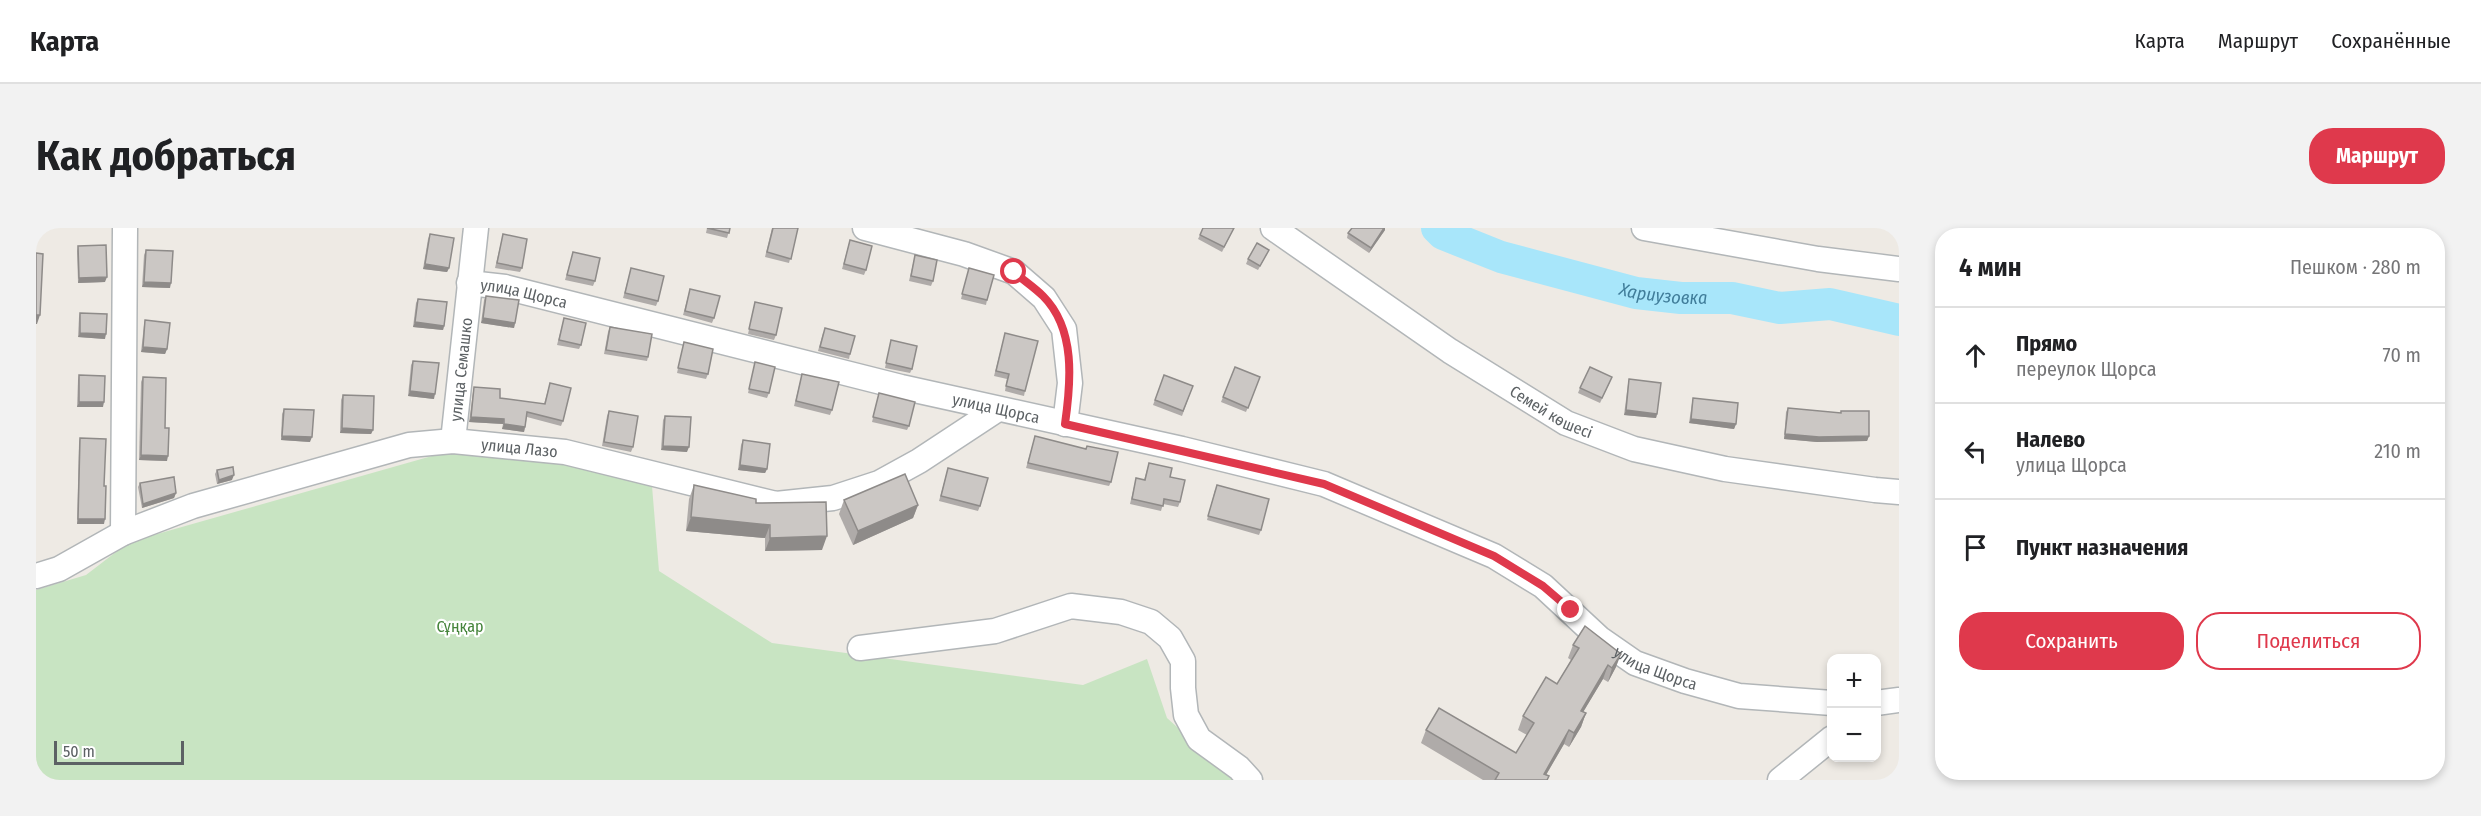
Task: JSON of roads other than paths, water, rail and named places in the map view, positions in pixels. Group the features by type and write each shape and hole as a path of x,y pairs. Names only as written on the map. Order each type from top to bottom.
{"street":[{"name":"улица Семашко","path":"453,441 476,228"},
{"path":"865,228 964,254 1014,272 1044,297 1064,329 1070,383 1065,424"},
{"name":"Семей көшесі","path":"1273,228 1450,351 1566,423 1634,449 1690,462 1725,469 1899,492"},
{"path":"1644,228 1818,259 1899,269"},
{"path":"123,532 125,229"},
{"name":"улица Щорса","path":"469,283 505,287 901,387 1324,484 1494,556 1543,586 1599,638 1635,663 1685,681 1739,696 1827,702"},
{"name":"улица Лазо","path":"36,576 59,569 123,532 193,506 409,445 453,441 565,452 776,504 833,498 879,483 919,461 998,409"},
{"path":"1875,490 1899,502"},
{"path":"860,648 995,631 1071,606 1121,612 1151,622 1170,638 1183,661 1182,688 1186,715 1198,739 1239,768 1250,780"},
{"path":"1881,703 1899,700"},
{"path":"1780,780 1827,742"}],"waterway":[{"name":"Хариузовка","path":"1437,228 1443,234 1501,257 1636,293 1681,298 1732,298 1780,308 1830,304 1899,320"}],"park label":[{"name":"Сұңқар","path":"460,626"}]}
